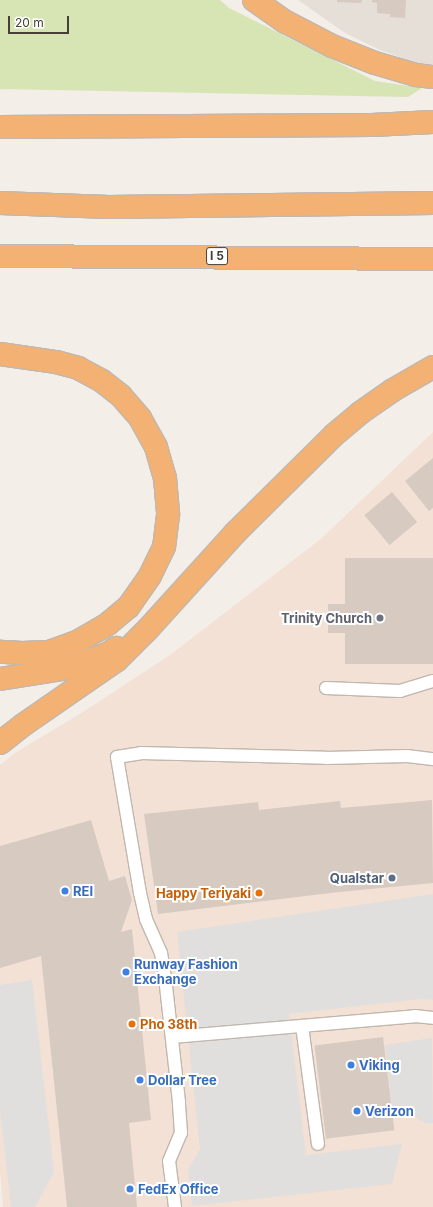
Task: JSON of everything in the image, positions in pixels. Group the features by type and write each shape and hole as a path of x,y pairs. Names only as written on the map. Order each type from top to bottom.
{"highway":[{"path":"254,0 286,22 332,46 375,63 416,75 433,78"},
{"path":"0,122 88,128"},
{"path":"0,127 88,128 372,125 433,122"},
{"path":"0,203 130,207 433,203"},
{"name":"I 5","path":"0,256 433,259"},
{"path":"0,354 56,362 78,368 102,381 121,396 140,418 156,447 165,478 168,514 164,547 150,576 128,607 108,624 79,641 48,652 0,652"},
{"path":"0,744 23,725 117,660 148,629 235,533 334,435 360,413 393,390 433,367"},
{"path":"0,679 69,668 107,654 148,629"}],"lane":[{"path":"326,688 400,691 433,681"},
{"path":"175,1207 169,1161 181,1134 172,1037 161,953 146,919 140,893 117,757 141,753 326,758 407,756 433,759"},
{"path":"172,1037 415,1016 433,1018"},
{"path":"302,1026 318,1144"}],"shaded area":[{"path":"298,0 433,0 433,69 380,50 345,33"},
{"path":"433,432 433,1207 3,1207 0,1172 0,765 15,753 83,712 170,655 322,538"},
{"path":"433,894 433,1000 419,999 289,1014 306,1155 402,1144 392,1184 192,1206 188,1170 200,1149 177,932"},
{"path":"32,980 54,1172 35,1207 11,1207 0,1111 0,985"},
{"path":"432,1038 433,1123 427,1124 406,1112 393,1114 385,1045"}],"green space":[{"path":"0,0 220,0 229,8 375,81 422,88 408,97 0,89"}],"building":[{"path":"337,0 362,0 361,3 337,2"},
{"path":"372,0 406,0 405,18 390,17 390,14 377,13 377,3 372,2"},
{"path":"433,458 433,508 429,511 405,481"},
{"path":"392,492 417,522 389,545 364,515"},
{"name":"Trinity Church","path":"345,558 433,558 433,664 345,664 345,633 328,633 328,604 345,604"},
{"path":"432,800 433,883 339,892 158,914 144,814 258,802 259,810 340,801 341,808"},
{"path":"91,820 109,881 125,876 132,900 121,932 132,929 151,1120 129,1123 137,1207 67,1207 41,956 0,968 0,846"},
{"path":"383,1037 394,1130 326,1139 315,1045"}],"place":[{"name":"Trinity Church","path":"380,618"},
{"name":"Qualstar","path":"392,878"},
{"name":"REI","path":"65,891"},
{"name":"Happy Teriyaki","path":"259,893"},
{"name":"Runway Fashion Exchange","path":"126,972"},
{"name":"Pho 38th","path":"132,1024"},
{"name":"Viking","path":"351,1065"},
{"name":"Dollar Tree","path":"140,1080"},
{"name":"Verizon","path":"357,1111"},
{"name":"FedEx Office","path":"130,1189"}]}
